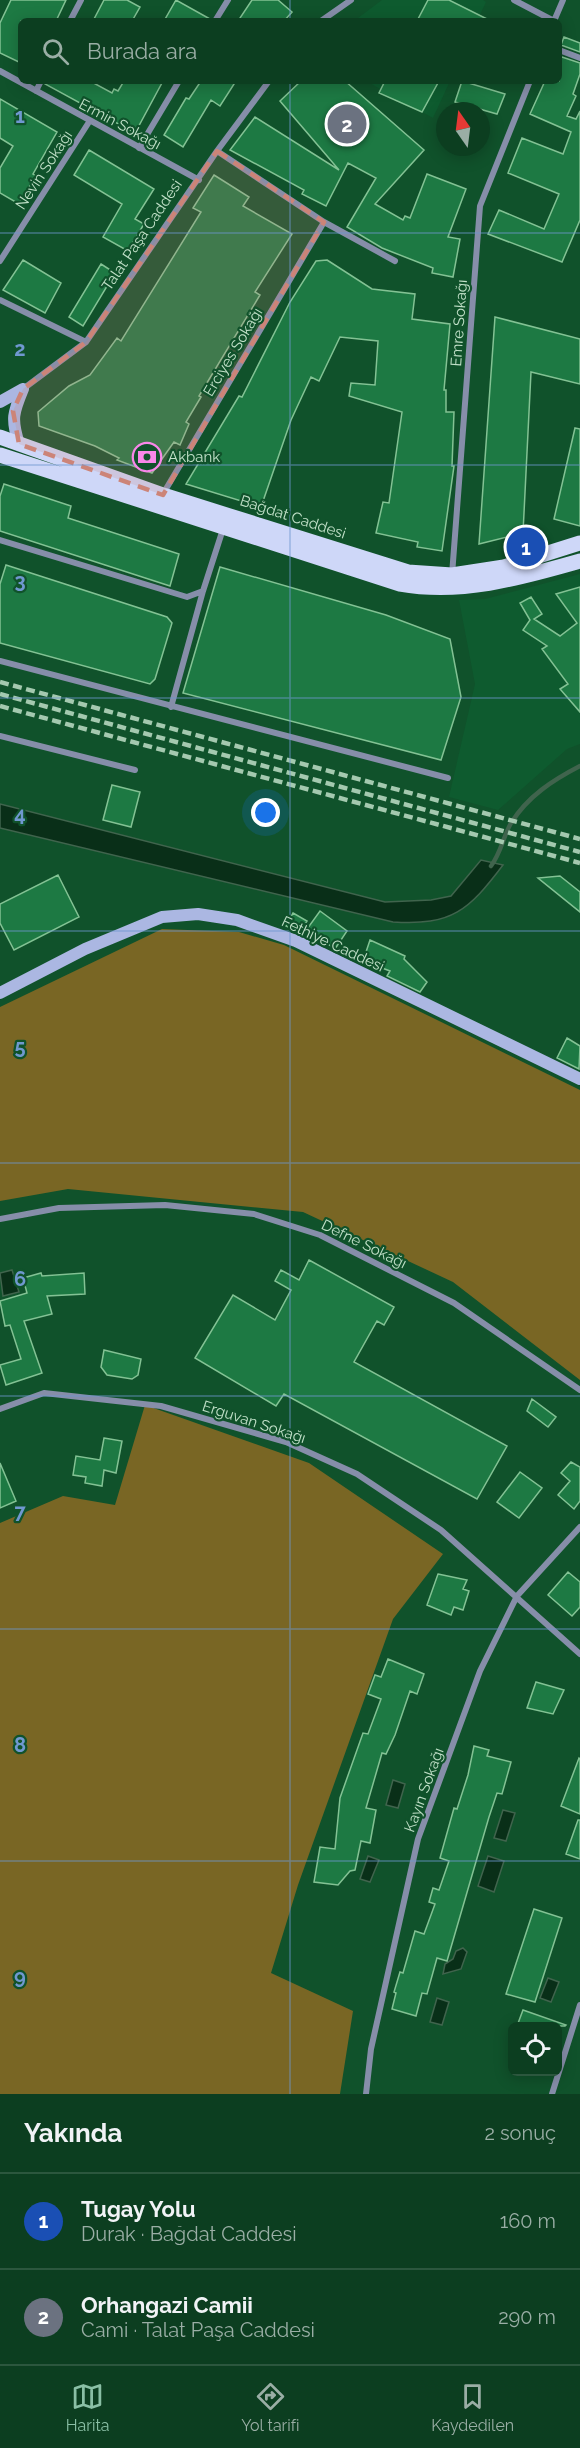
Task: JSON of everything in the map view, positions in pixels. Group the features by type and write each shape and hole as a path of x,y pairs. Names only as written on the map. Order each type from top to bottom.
{"main road":[{"name":"Bağdat Caddesi","path":"0,437 163,495 398,569 452,575 504,567 580,543"},
{"path":"0,455 391,582 431,589 452,589 489,584 580,561"}],"street":[{"path":"72,18 81,0"},
{"path":"217,18 228,0"},
{"path":"325,18 351,0"},
{"path":"514,0 548,18"},
{"path":"555,18 563,0"},
{"path":"562,51 580,58"},
{"name":"Ermin Sokağı","path":"0,71 18,81"},
{"name":"Ermin Sokağı","path":"23,84 89,122 199,180"},
{"path":"36,91 39,84"},
{"path":"139,148 177,84"},
{"name":"Talat Paşa Caddesi","path":"0,402 23,389 86,342 266,84"},
{"name":"Emre Sokağı","path":"452,575 480,206 529,84"},
{"name":"Nevin Sokağı","path":"0,261 89,122"},
{"path":"217,151 324,222 395,261"},
{"name":"Erciyes Sokağı","path":"163,495 324,222"},
{"path":"0,300 86,342"},
{"path":"19,444 12,424 13,411 23,389"},
{"path":"171,707 203,591 224,528"},
{"path":"0,540 168,593 187,597 203,591"},
{"path":"0,661 448,778"},
{"path":"0,736 135,770"},
{"name":"Fethiye Caddesi","path":"0,993 85,949 162,917 198,914 237,920 296,941 580,1079"},
{"name":"Defne Sokağı","path":"0,1219 59,1208 165,1205 254,1214 320,1235 454,1303 580,1390"},
{"name":"Erguvan Sokağı","path":"0,1409 44,1393 161,1406 286,1442 357,1474 441,1530 580,1654"},
{"name":"Kayın Sokağı","path":"366,2094 370,2049 418,1839 480,1671 517,1596 580,1527"},
{"path":"552,2094 580,2005"}],"highlighted area":[{"path":"217,151 324,222 163,495 19,444 13,411 23,389 86,342"}],"shaded area":[{"path":"382,0 483,0 486,2 478,18 358,18"},
{"path":"371,84 449,84 440,102 436,102 433,118"},
{"path":"580,574 580,744 567,749 498,810 449,797 475,684 459,600 485,599"},
{"path":"0,804 385,902 431,900 451,896 481,860 503,865 480,893 457,912 445,918 430,921 393,922 0,828"},
{"path":"162,929 239,932 284,945 580,1090 580,1380 453,1282 303,1212 68,1189 0,1201 0,1007"},
{"path":"12,1270 19,1292 3,1296 0,1273"},
{"path":"145,1405 309,1463 443,1554 393,1619 298,1885 271,1973 353,2011 340,2094 0,2094 0,1523 63,1496 115,1505"},
{"path":"393,1780 405,1784 398,1808 386,1805"},
{"path":"503,1810 515,1813 506,1841 494,1838"},
{"path":"368,1856 379,1860 370,1882 360,1879"},
{"path":"488,1856 504,1861 494,1892 478,1886"},
{"path":"463,1948 467,1952 461,1969 443,1974 445,1964 453,1959 456,1951"},
{"path":"548,1978 559,1982 551,2002 540,1998"},
{"path":"437,1998 449,2002 442,2025 430,2022"}],"building":[{"path":"11,0 66,0 57,18 18,18 18,62 0,53 0,23"},
{"path":"104,0 127,0 140,7 134,18 95,18"},
{"path":"176,0 208,18 166,18"},
{"path":"252,0 278,0 292,12 287,18 240,18"},
{"path":"428,0 449,0 485,18 419,18"},
{"path":"564,37 580,43 580,52 562,45"},
{"path":"562,57 580,63 580,74 573,94 576,96 567,116 576,119 580,111 580,220 562,262 488,234 499,210 544,229 559,194 508,173 522,138 563,154 571,132 530,114 544,84 562,84"},
{"path":"45,84 96,84 112,93 114,89 118,91 122,84 161,84 135,133"},
{"path":"199,84 234,84 220,106 211,100 183,147 164,135 186,98 189,99"},
{"path":"298,84 348,84 424,150 375,204 403,220 405,216 410,218 427,174 466,189 448,237 460,239 453,277 432,273 433,268 382,248 347,227 376,178 348,163 326,206 302,194 304,190 230,150 255,117 339,170 280,101"},
{"path":"384,84 437,84 422,112 379,93"},
{"path":"461,84 472,84 505,94 497,114 490,112 490,102 455,102"},
{"path":"0,99 57,132 33,174 36,176 19,204 0,193 0,168 13,146 0,138"},
{"path":"89,150 154,189 135,219 144,224 128,251 103,237 122,204 74,175"},
{"path":"214,175 249,197 243,206 292,234 255,292 260,295 199,396 201,397 186,422 189,424 180,445 174,442 152,473 117,460 119,458 95,446 39,426 38,412 69,386 90,375 117,338 121,341 201,212 193,208"},
{"path":"23,260 61,283 45,313 3,290"},
{"path":"327,260 372,289 415,294 412,319 450,324 444,390 446,390 446,412 454,412 452,466 454,466 442,551 417,547 418,542 376,533 383,502 389,503 402,412 349,396 351,383 375,385 378,341 340,337 319,381 311,377 291,420 261,507 186,484 239,396 242,397 290,302 316,261"},
{"path":"101,264 115,273 83,326 69,317"},
{"path":"495,317 580,339 580,384 531,372 523,533 479,544"},
{"path":"575,428 580,429 580,526 554,519"},
{"path":"4,484 71,506 68,518 179,554 170,586 0,531 0,496"},
{"path":"6,565 167,617 172,623 155,679 150,684 0,643 0,584"},
{"path":"220,567 386,615 450,639 461,697 441,760 183,693"},
{"path":"580,587 580,712 560,689 568,684 542,649 547,646 523,630 530,620 520,603 531,597 542,614 534,619 560,636 577,623 556,594"},
{"path":"112,785 140,792 131,827 103,820"},
{"path":"58,875 79,917 14,950 0,923 0,904"},
{"path":"560,876 580,892 580,912 538,878"},
{"path":"320,911 347,931 335,949 307,929"},
{"path":"293,913 307,921 300,933 286,926"},
{"path":"370,940 405,956 404,959 427,982 420,992 387,976 390,971 363,961"},
{"path":"567,1038 580,1046 579,1069 557,1058"},
{"path":"309,1260 394,1307 384,1325 377,1321 354,1362 507,1446 477,1499 284,1394 276,1406 195,1358 233,1295 275,1320 291,1290 275,1281 281,1270 299,1280"},
{"path":"41,1273 42,1276 84,1273 85,1294 47,1296 52,1314 24,1321 42,1373 6,1385 0,1365 21,1359 10,1325 5,1326 0,1301 27,1293 23,1278"},
{"path":"104,1350 141,1359 138,1375 132,1379 107,1375 101,1367"},
{"path":"532,1399 556,1417 548,1427 527,1411"},
{"path":"104,1438 122,1441 116,1473 104,1470 102,1486 85,1483 86,1477 73,1475 76,1456 100,1460"},
{"path":"571,1462 580,1467 580,1501 574,1509 558,1495 570,1481 561,1473"},
{"path":"0,1463 16,1501 0,1508"},
{"path":"520,1472 542,1488 519,1518 497,1502"},
{"path":"568,1572 580,1582 580,1607 572,1616 548,1595"},
{"path":"438,1574 467,1580 463,1589 469,1591 463,1610 454,1607 451,1615 427,1605"},
{"path":"388,1659 424,1674 417,1694 410,1691 395,1735 386,1754 382,1753 366,1808 376,1810 370,1843 361,1841 355,1870 350,1871 338,1885 314,1882 320,1847 335,1849 340,1798 363,1733 368,1734 381,1699 368,1694 375,1675 381,1677"},
{"path":"536,1682 564,1690 553,1714 527,1708"},
{"path":"474,1746 489,1750 487,1756 511,1762 502,1794 497,1793 489,1817 447,1961 437,1958 427,1994 422,1993 416,2016 392,2009 396,1993 394,1992 400,1972 403,1973 415,1931 424,1934 435,1904 429,1902 433,1888 439,1890 449,1861 440,1858 454,1808 457,1809 468,1775"},
{"path":"580,1759 580,1814 561,1806"},
{"path":"578,1820 580,1820 580,1859 566,1854"},
{"path":"534,1909 562,1918 535,2002 506,1994"},
{"path":"523,2010 557,2022 518,2022"}],"waterway":[{"path":"491,866 511,823 525,805 551,783 580,766"}],"railway":[{"path":"0,682 580,839"},
{"path":"0,694 580,852"},
{"path":"0,706 580,863"}],"place":[{"name":"Orhangazi Camii","path":"347,124"},
{"name":"Akbank","path":"147,457"},
{"name":"Tugay Yolu","path":"526,547"}]}
